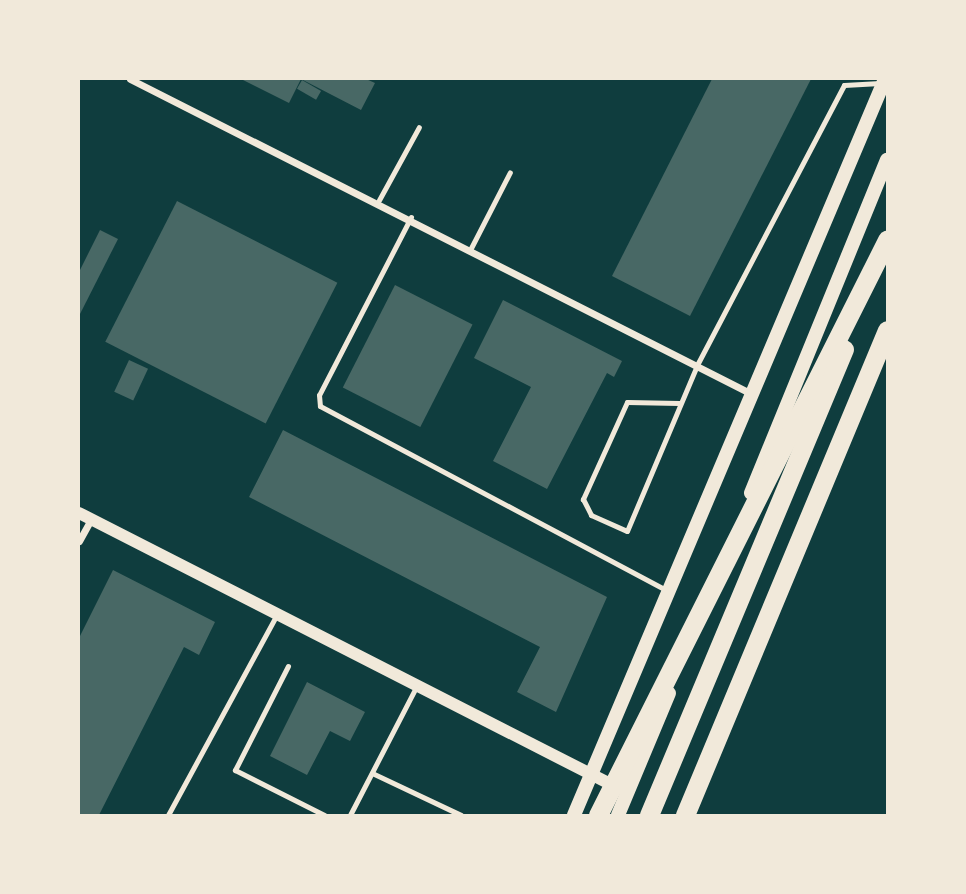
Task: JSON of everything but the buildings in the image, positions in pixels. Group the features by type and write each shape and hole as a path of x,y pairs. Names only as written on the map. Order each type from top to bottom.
{"highway":[{"path":"598,815 887,242"},
{"path":"649,815 887,242"},
{"path":"685,815 887,330"}],"main road":[{"path":"574,815 884,81"},
{"path":"618,815 887,160"}],"street":[{"path":"130,79 379,200 750,393"},
{"path":"79,513 627,793"},
{"path":"79,541 91,519"}],"lane":[{"path":"679,404 627,402 583,499 591,515 627,531 697,365 844,85 884,81"},
{"path":"379,200 419,127"},
{"path":"471,248 510,172"},
{"path":"411,217 319,395 320,406 668,591"},
{"path":"168,815 277,614"},
{"path":"288,666 235,770 324,815"},
{"path":"350,815 416,687"},
{"path":"372,773 461,815"}]}
